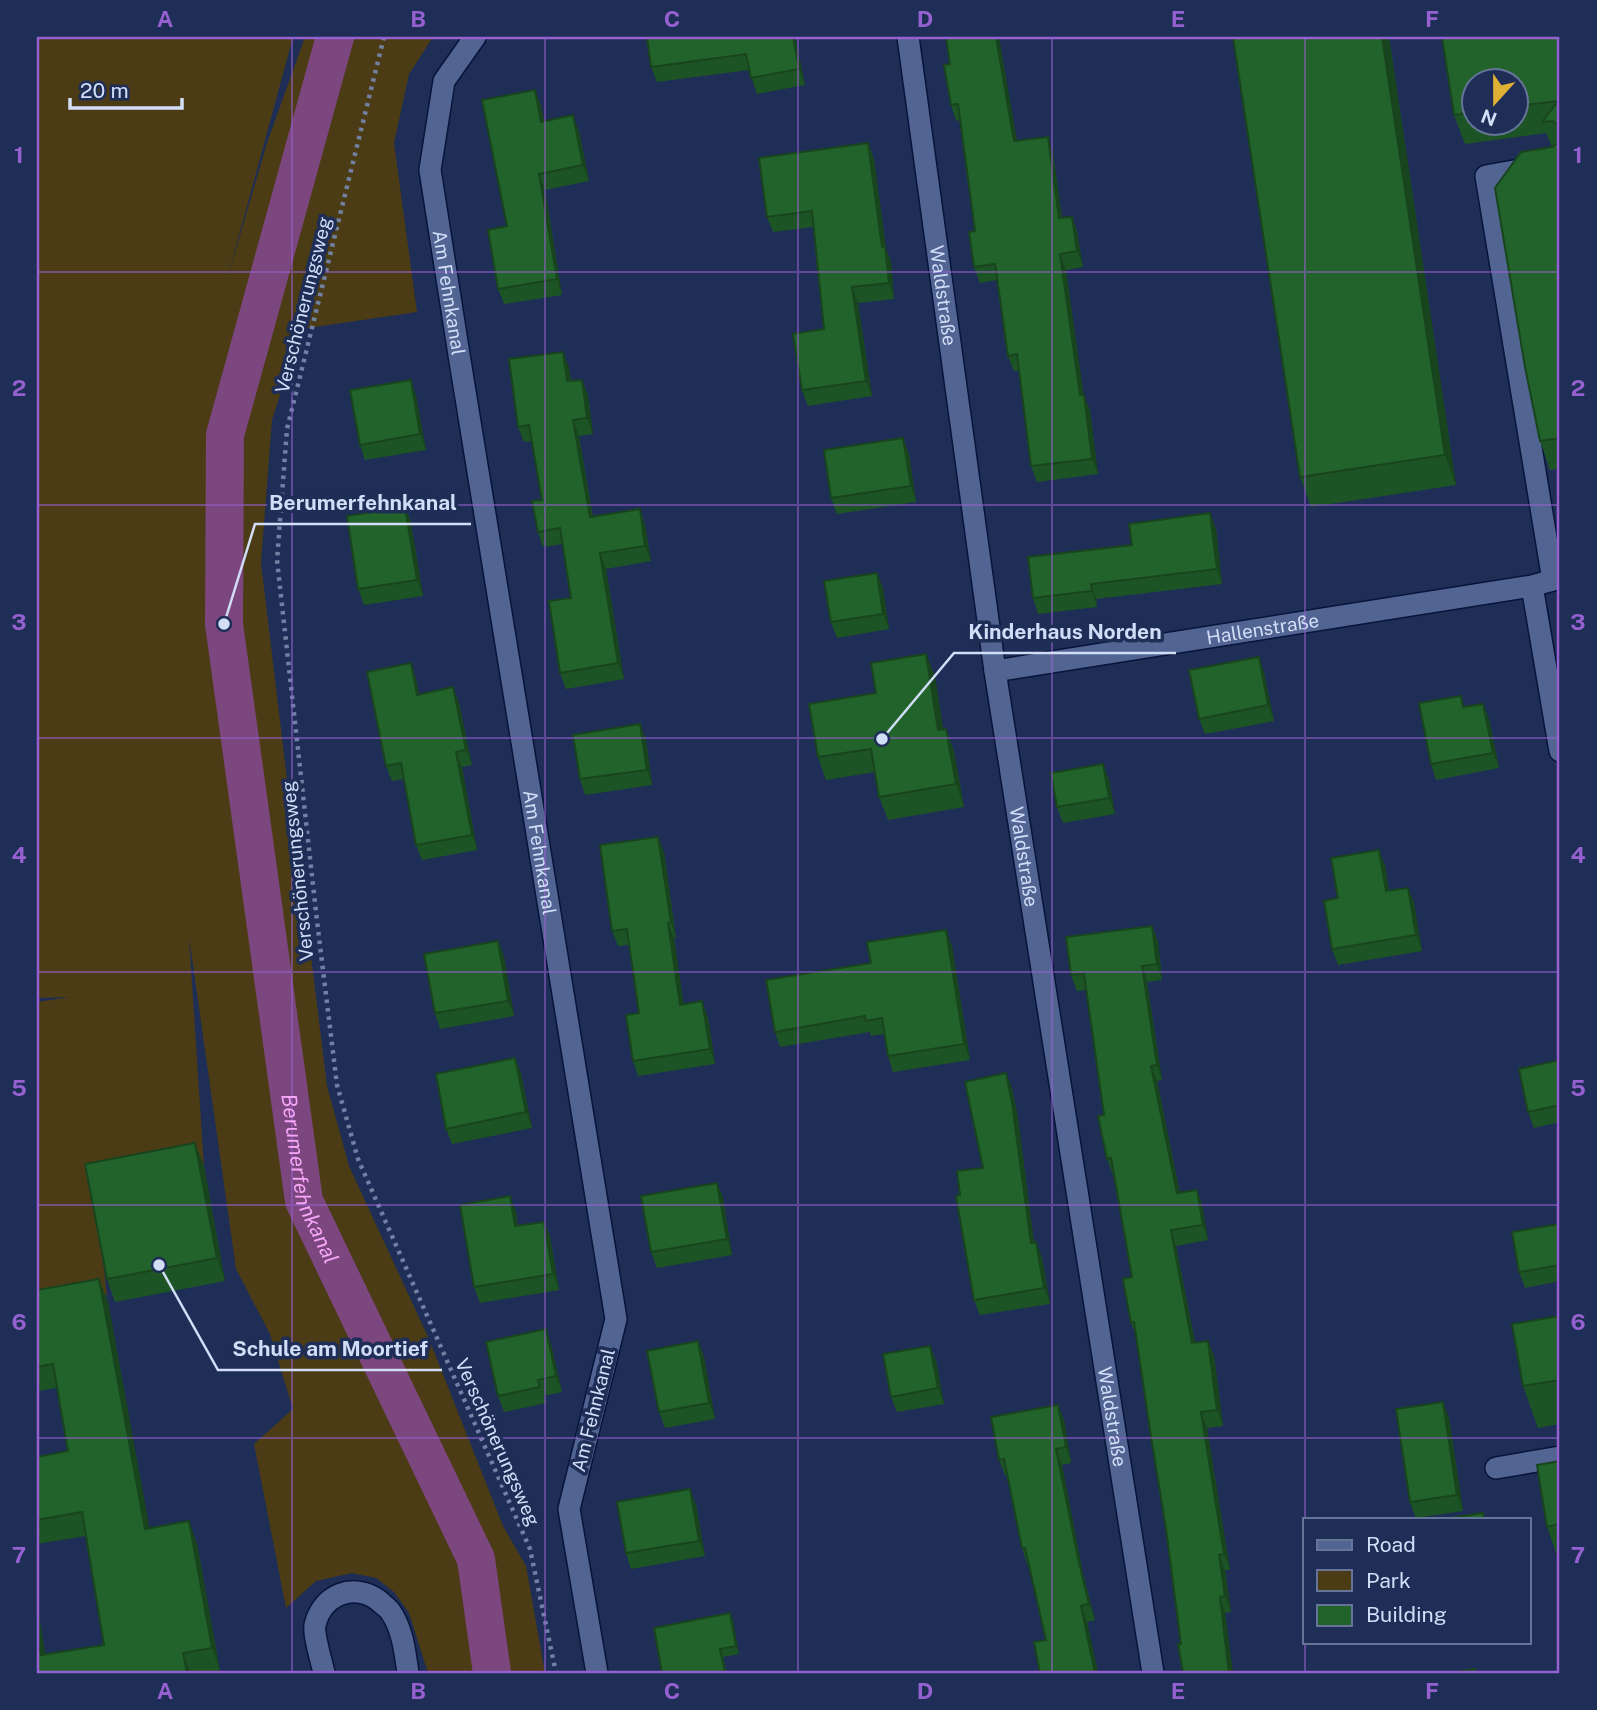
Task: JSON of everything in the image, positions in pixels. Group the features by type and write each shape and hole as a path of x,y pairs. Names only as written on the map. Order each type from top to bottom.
{"street":[{"name":"Am Fehnkanal","path":"475,37 444,81 430,170 616,1319 569,1509 597,1673"},
{"name":"Waldstraße","path":"908,37 995,671 1153,1673"},
{"path":"1557,579 1486,176 1560,163"},
{"name":"Hallenstraße","path":"995,671 1532,586 1557,579"},
{"path":"1532,586 1560,751"},
{"path":"1496,1468 1560,1457"},
{"path":"324,1673 314,1628 322,1611 334,1597 350,1590 370,1595 390,1609 401,1633 408,1673"}],"path":[{"name":"Verschönerungsweg","path":"384,37 287,429 277,560 337,1085 358,1159 530,1549 556,1673"}],"green space":[{"path":"37,37 293,37 227,280 267,143 305,37 433,37 409,74 394,143 417,312 301,329 272,420 261,563 327,1086 349,1166 429,1339 503,1526 526,1566 545,1673 428,1673 409,1613 394,1592 376,1578 352,1573 316,1581 286,1608 254,1444 293,1409 270,1334 236,1269 189,937 204,1166 94,1187 107,1295 38,1306 37,1002 70,997 37,998"}],"building":[{"path":"647,37 793,37 799,69 751,78 746,54 651,67"},
{"path":"946,37 996,37 1014,141 1048,137 1059,218 1072,217 1077,251 1060,254 1092,459 1031,466 1017,354 1008,356 995,264 974,267 969,232 975,231 958,104 951,105 944,65 950,64"},
{"path":"1233,37 1382,37 1445,455 1300,477"},
{"path":"1442,37 1560,37 1560,127 1553,121 1542,122 1558,101 1530,104 1530,66 1460,66 1460,114 1454,115"},
{"path":"535,90 541,122 573,115 583,165 539,174 557,279 498,289 488,230 507,226 482,100"},
{"path":"1560,140 1560,438 1540,441 1495,188 1521,152 1552,147"},
{"path":"868,143 889,283 852,287 866,381 802,390 793,334 824,329 812,211 767,217 759,158"},
{"path":"563,352 567,381 582,380 587,418 573,420 590,517 640,509 645,546 600,553 618,663 560,673 549,601 571,598 560,528 538,532 532,501 542,500 529,425 518,427 509,359"},
{"path":"411,380 420,434 360,445 350,390"},
{"path":"903,438 911,486 831,498 824,450"},
{"path":"405,507 417,580 358,589 347,516"},
{"path":"1210,513 1217,569 1091,584 1092,591 1033,598 1028,557 1132,545 1129,524"},
{"path":"877,573 883,614 831,622 824,581"},
{"path":"926,654 938,730 946,729 956,784 879,797 871,749 818,757 809,704 876,693 871,663"},
{"path":"1259,657 1268,705 1199,719 1189,670"},
{"path":"411,663 417,695 453,687 466,750 456,752 472,835 416,845 401,763 386,766 367,672"},
{"path":"1461,696 1463,707 1483,704 1493,753 1431,764 1419,703"},
{"path":"640,724 647,770 580,779 573,735"},
{"path":"1103,764 1109,798 1057,807 1051,773"},
{"path":"658,837 680,1005 702,1001 710,1049 633,1061 626,1015 639,1013 627,929 612,931 600,845"},
{"path":"1379,850 1386,891 1408,888 1416,935 1332,949 1324,901 1338,898 1331,858"},
{"path":"1152,926 1157,964 1142,966 1157,1065 1151,1066 1177,1193 1197,1190 1203,1225 1171,1230 1192,1343 1208,1341 1217,1410 1201,1412 1224,1554 1219,1555 1225,1596 1220,1597 1229,1673 1183,1673 1166,1529 1134,1322 1131,1323 1123,1279 1132,1277 1111,1158 1107,1159 1098,1116 1104,1115 1084,974 1071,975 1066,937"},
{"path":"946,930 964,1044 888,1056 882,1018 866,1021 865,1016 775,1032 766,980 871,963 867,942"},
{"path":"498,941 508,1001 435,1013 424,954"},
{"path":"515,1058 526,1112 446,1129 436,1074"},
{"path":"1560,1060 1560,1105 1528,1112 1519,1069"},
{"path":"1006,1073 1031,1243 1036,1242 1044,1288 974,1300 956,1196 960,1195 957,1171 983,1168 965,1082"},
{"path":"195,1143 217,1258 107,1279 85,1164"},
{"path":"717,1183 727,1239 651,1252 641,1196"},
{"path":"510,1196 515,1226 544,1222 553,1274 474,1287 460,1205"},
{"path":"1560,1224 1560,1265 1519,1272 1512,1232"},
{"path":"99,1279 145,1529 189,1521 212,1648 183,1653 187,1673 37,1673 37,1631 41,1655 104,1645 82,1512 37,1520 37,1457 68,1451 53,1364 37,1367 37,1290"},
{"path":"1560,1316 1560,1380 1523,1386 1512,1324"},
{"path":"546,1329 556,1376 538,1380 540,1387 498,1396 486,1342"},
{"path":"698,1341 709,1403 659,1412 647,1351"},
{"path":"930,1346 938,1388 891,1397 883,1354"},
{"path":"1443,1402 1457,1495 1410,1502 1396,1409"},
{"path":"1058,1405 1066,1447 1056,1449 1089,1604 1081,1606 1095,1673 1040,1673 1034,1642 1046,1640 1025,1548 1022,1548 1004,1459 999,1460 991,1417"},
{"path":"1560,1461 1560,1524 1547,1527 1537,1465"},
{"path":"690,1489 699,1541 626,1553 617,1502"},
{"path":"1483,1513 1484,1518 1450,1518"},
{"path":"730,1613 736,1646 720,1649 725,1673 662,1673 654,1628"},
{"path":"1475,1669 1475,1673 1450,1673"}],"waterway":[{"name":"Berumerfehnkanal","path":"335,37 225,435 224,624 304,1201 476,1559 492,1673"}],"place":[{"name":"Berumerfehnkanal","path":"224,624"},
{"name":"Kinderhaus Norden","path":"882,739"},
{"name":"Schule am Moortief","path":"159,1265"}]}
